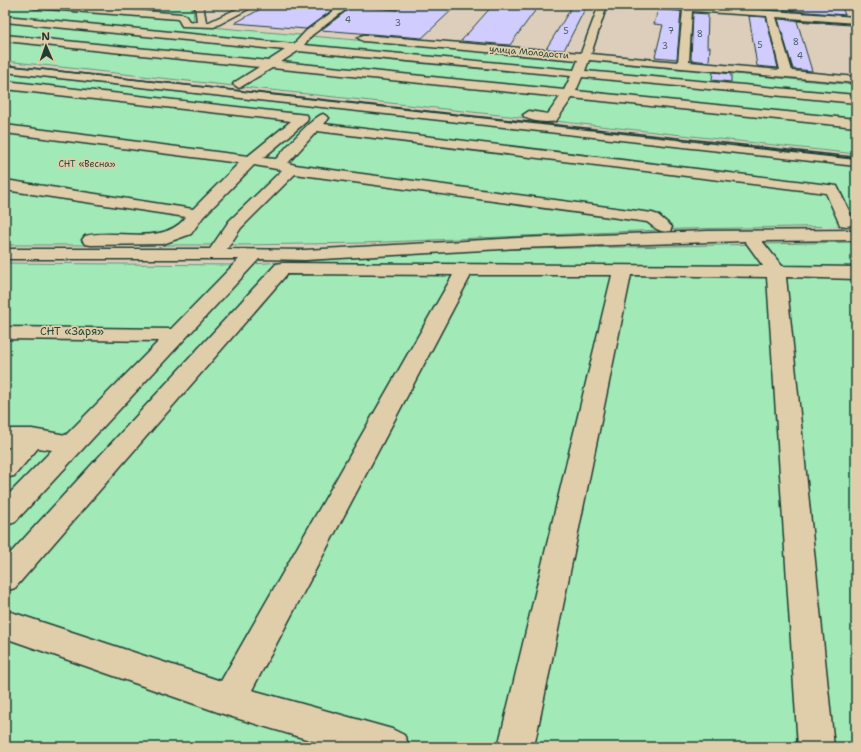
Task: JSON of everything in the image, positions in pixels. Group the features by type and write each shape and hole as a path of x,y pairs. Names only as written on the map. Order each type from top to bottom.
{"street":[{"path":"34,5 182,17 185,24"},
{"path":"199,5 206,25"},
{"path":"206,25 252,5"},
{"path":"239,84 297,47 309,33 348,5"},
{"path":"5,60 550,118 560,107 568,94 584,57 603,5"},
{"path":"651,5 856,20"},
{"path":"683,65 688,8"},
{"path":"771,14 787,74"},
{"path":"5,19 169,36 856,99"},
{"path":"123,62 143,52 185,24 233,27"},
{"path":"294,32 325,34"},
{"name":"улица Молодости","path":"356,37 856,80"},
{"path":"5,38 856,123"},
{"path":"5,68 336,106 681,141 856,162"},
{"path":"5,85 302,118 250,161 197,214 185,230 163,239 5,241"},
{"path":"216,254 235,225 286,166 313,128 336,106"},
{"path":"560,107 575,109"},
{"path":"313,128 832,189 846,220"},
{"path":"5,129 250,161 652,218 664,227"},
{"path":"5,185 197,214"},
{"path":"5,254 306,255 518,243 750,236 856,235"},
{"path":"750,236 776,271 816,747"},
{"path":"5,515 254,254"},
{"path":"5,579 282,268 464,271 623,269 856,273"},
{"path":"516,747 623,269"},
{"path":"229,700 464,271"},
{"path":"5,333 177,335"},
{"path":"5,438 32,438 72,445"},
{"path":"5,469 32,438"},
{"path":"5,624 229,700 392,747"}],"green space":[{"path":"5,5 193,5 194,24 200,26 856,85 856,154 5,61"},
{"name":"СНТ «Весна»","path":"5,73 856,166 856,226 683,229 365,243 244,245 5,245"},
{"name":"СНТ «Заря»","path":"856,242 856,747 5,747 5,263 233,265 487,250"}],"building":[{"path":"268,5 339,5 306,29 235,23"},
{"path":"397,5 457,5 422,38 321,30 353,6 397,10"},
{"path":"493,5 537,8 510,45 461,41"},
{"path":"573,5 587,5 564,50 546,49"},
{"path":"785,5 841,5 845,15 784,10"},
{"path":"658,10 681,11 677,59 655,57 663,25 654,24"},
{"path":"693,13 708,14 707,47 710,47 709,62 691,60"},
{"path":"749,16 766,17 778,68 757,66"},
{"path":"778,19 850,25 797,21 812,71 793,69"},
{"path":"713,72 731,74 731,82 712,80"}],"railway":[{"path":"5,65 747,147"},
{"path":"738,146 856,159"}]}
